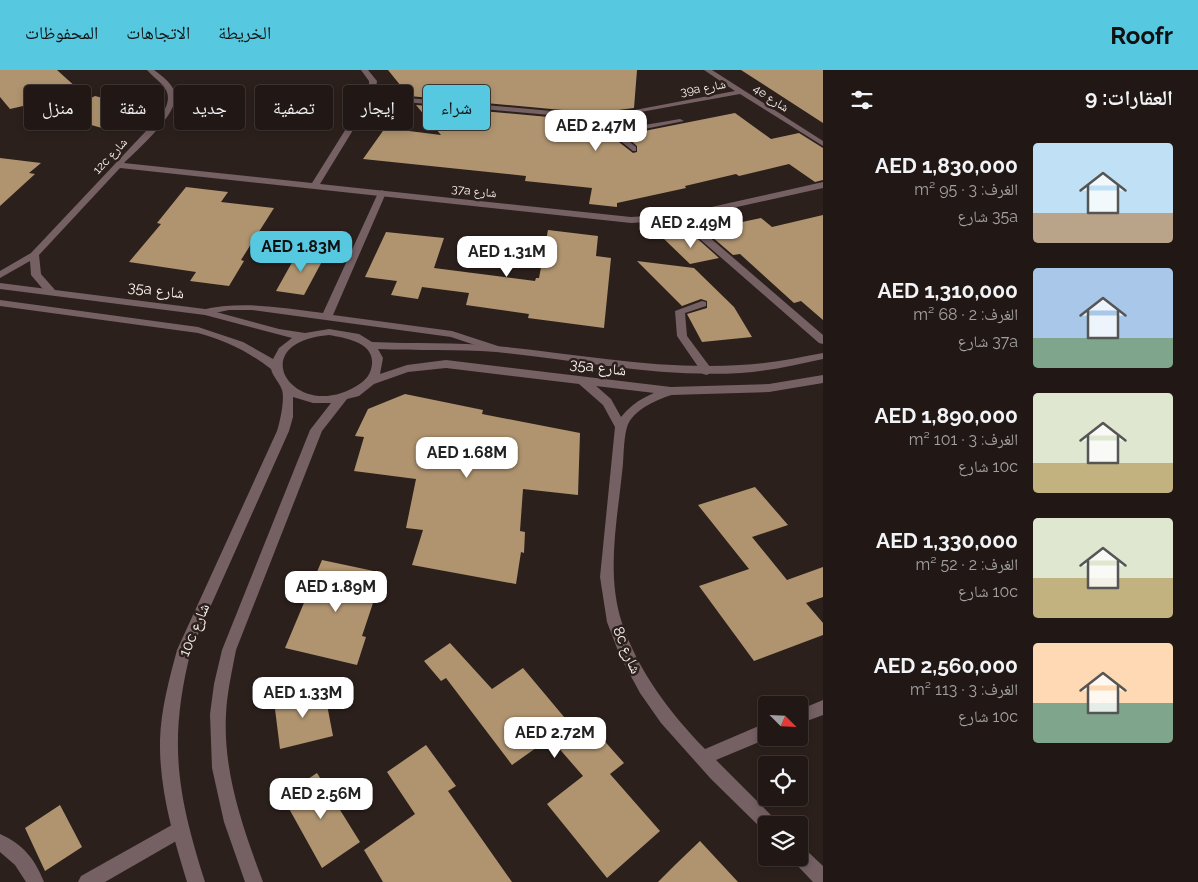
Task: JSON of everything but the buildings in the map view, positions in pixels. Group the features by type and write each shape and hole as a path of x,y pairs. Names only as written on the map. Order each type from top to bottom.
{"street":[{"name":"12c شارع","path":"0,275 34,255 171,107 173,101 170,88 150,70"},
{"path":"364,70 373,81 374,85"},
{"name":"4e شارع","path":"707,70 823,144"},
{"name":"39a شارع","path":"413,101 595,117 619,115 742,92"},
{"path":"595,117 633,149"},
{"path":"613,133 680,121"},
{"path":"315,186 350,130"},
{"name":"37a شارع","path":"119,165 612,219 647,220 680,216 823,185"},
{"path":"327,317 382,193"},
{"path":"680,216 823,341"},
{"path":"34,255 36,275 51,292"},
{"name":"35a شارع","path":"0,286 205,312 236,319 282,334 305,336"},
{"path":"0,303 198,330 241,344 276,367"},
{"path":"702,304 680,311 681,332 707,371"},
{"path":"205,312 229,307 252,307 452,334 494,348"},
{"path":"341,332 363,339 376,351 379,366 372,381 355,393 343,397 313,399 288,389 277,375 278,357 285,349 305,336 341,332"},
{"name":"35a شارع","path":"370,345 494,348 646,368 707,371 777,366 823,356"},
{"name":"35a شارع","path":"372,381 407,368 446,364 671,391 753,389 823,379"},
{"path":"582,381 607,402 621,427"},
{"name":"10c شارع","path":"196,882 179,830 169,774 168,741 170,709 184,650 283,431 287,417 288,389"},
{"path":"621,427 628,414 639,404 654,396 671,391"},
{"path":"254,882 230,815 218,766 217,705 222,677 229,650 316,430 343,397"},
{"name":"8c شارع","path":"621,427 607,562 611,607 619,637 632,667 646,690 674,728 760,816"},
{"path":"808,713 823,707"},
{"path":"702,758 758,734"},
{"path":"87,882 179,830"},
{"path":"0,843 13,850 23,859 35,882"},
{"path":"808,864 823,879"}]}
